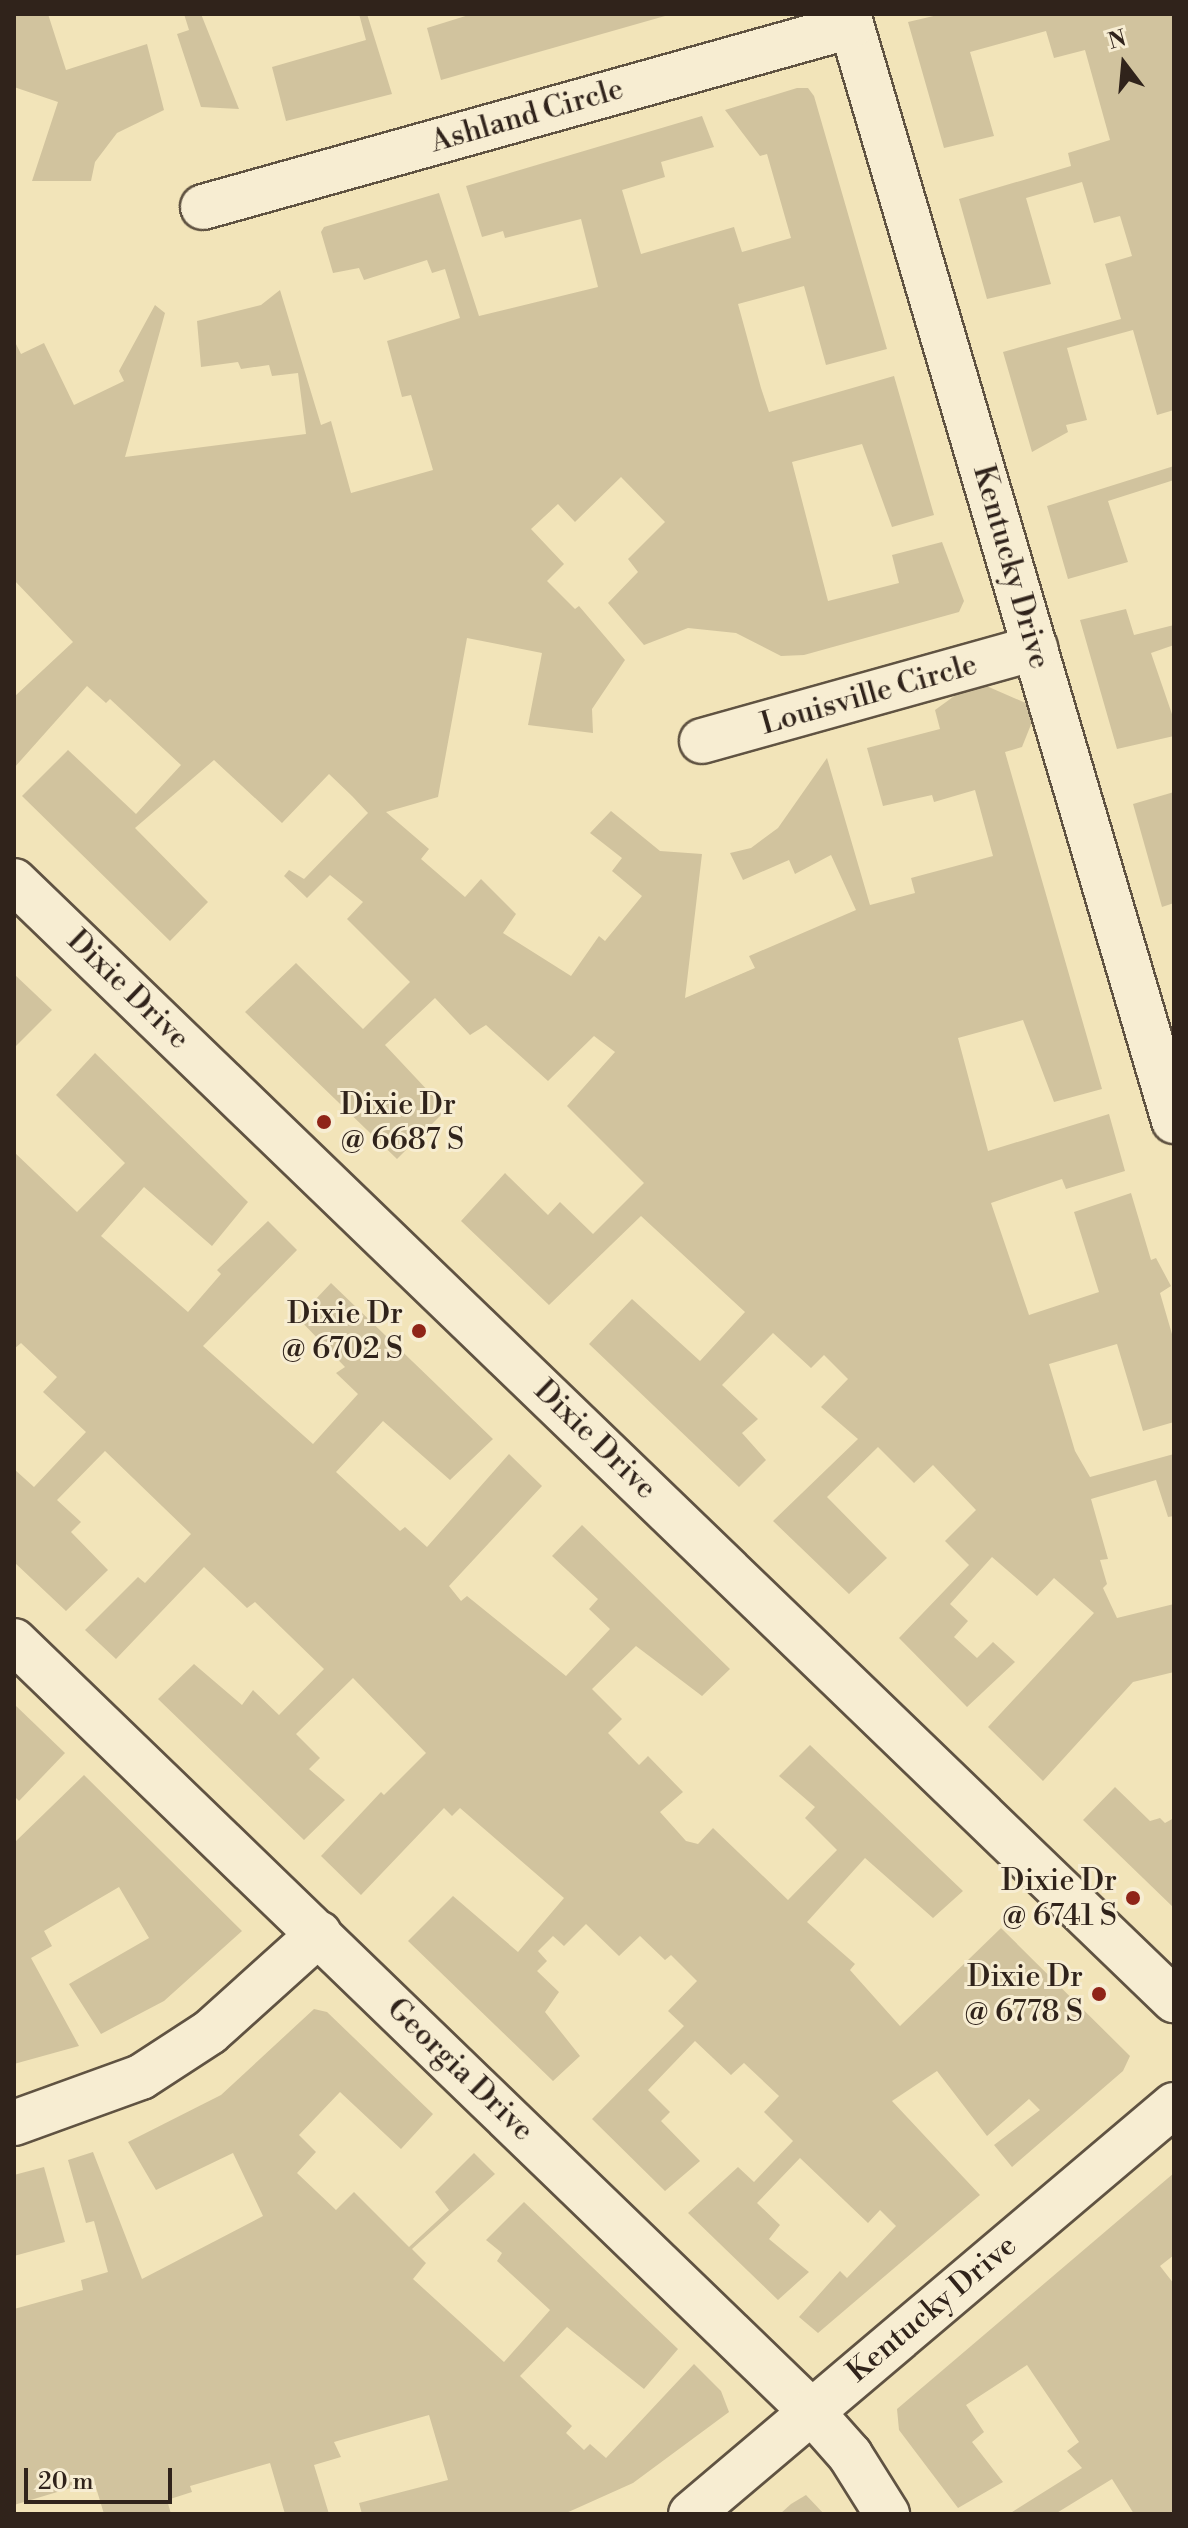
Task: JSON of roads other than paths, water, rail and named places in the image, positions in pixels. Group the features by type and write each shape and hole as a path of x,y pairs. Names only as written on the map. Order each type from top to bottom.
{"street":[{"name":"Ashland Circle","path":"203,207 849,20"},
{"name":"Kentucky Drive","path":"849,20 1174,1121"},
{"name":"Louisville Circle","path":"702,741 1035,648"},
{"name":"Dixie Drive","path":"14,881 1174,2000"},
{"name":"Georgia Drive","path":"14,1641 811,2411 850,2455 887,2514"},
{"path":"14,2123 141,2077 210,2032 319,1934"},
{"name":"Kentucky Drive","path":"691,2514 1174,2105"}],"place":[{"name":"Dixie Dr @ 6687 S","path":"324,1122"},
{"name":"Dixie Dr @ 6702 S","path":"419,1331"},
{"name":"Dixie Dr @ 6741 S","path":"1133,1898"},
{"name":"Dixie Dr @ 6778 S","path":"1099,1994"}]}
